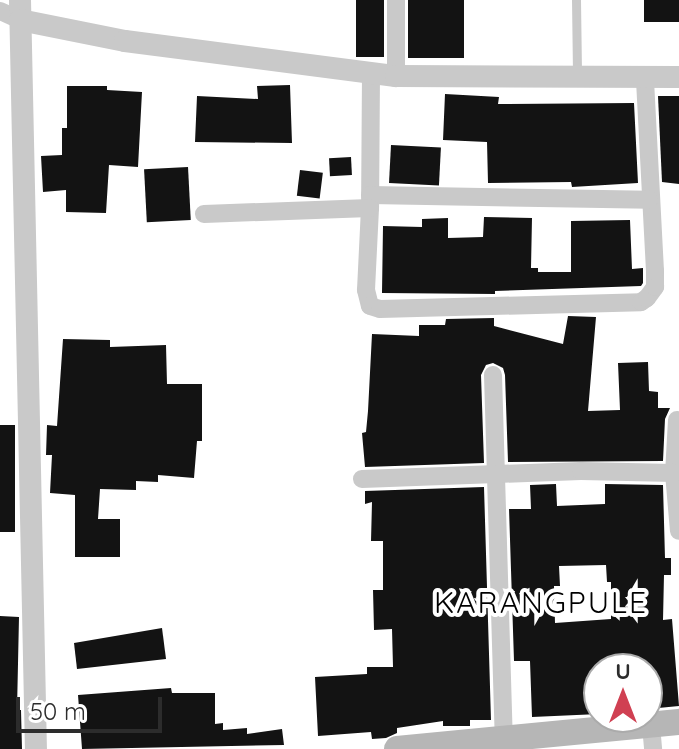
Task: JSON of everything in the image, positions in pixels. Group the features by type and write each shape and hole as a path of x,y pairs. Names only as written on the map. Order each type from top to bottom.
{"main road":[{"path":"397,749 504,737 652,737 679,722"}],"street":[{"path":"396,0 396,76"},
{"path":"36,749 13,10 125,41 396,76 679,77"},
{"path":"371,73 367,301 380,309 641,302 655,287 645,78"},
{"path":"204,214 370,201 649,200"},
{"path":"493,375 504,737"},
{"path":"677,420 674,473 679,531"},
{"path":"362,479 495,473 674,473"}],"lane":[{"path":"576,0 577,76"}],"building":[{"path":"356,0 384,0 384,57 356,57"},
{"path":"408,0 464,0 464,58 408,58"},
{"path":"644,0 679,0 679,22 644,22"},
{"path":"290,85 292,143 195,142 197,96 258,99 257,86"},
{"path":"67,86 107,86 107,90 142,92 138,167 109,165 106,213 66,212 66,190 43,192 41,156 62,155 62,128 67,128"},
{"path":"445,94 499,97 498,104 634,103 638,183 572,187 571,182 488,183 487,142 443,140"},
{"path":"658,96 679,96 679,184 662,182"},
{"path":"391,145 441,148 439,186 389,183"},
{"path":"351,157 352,175 330,176 329,158"},
{"path":"188,167 191,220 147,222 144,169"},
{"path":"300,170 323,173 320,199 297,196"},
{"path":"484,217 532,218 531,268 538,268 538,272 571,272 571,221 630,220 632,269 643,268 643,283 641,286 495,291 495,294 382,293 383,226 422,227 422,219 448,218 448,238 483,237"},
{"path":"568,316 596,317 588,411 620,410 618,363 648,362 649,391 658,392 658,408 670,408 665,419 663,461 508,462 505,375 503,368 493,363 486,365 481,375 484,463 365,467 362,433 366,432 372,334 419,336 419,325 445,325 446,319 494,318 494,326 563,344"},
{"path":"63,339 110,340 110,347 166,345 167,384 202,384 202,441 197,441 194,478 158,475 158,482 136,481 136,490 100,489 98,519 120,519 120,557 75,557 75,495 50,493 52,455 46,455 47,425 57,426"},
{"path":"0,425 15,425 15,532 0,532"},
{"path":"556,484 557,506 605,504 605,484 663,485 665,558 671,558 671,575 664,575 663,620 672,619 679,706 663,708 663,653 583,653 583,715 532,717 530,661 514,661 509,509 531,509 530,485","holes":["606,565 607,582 611,582 611,619 555,623 554,586 560,586 559,566"]},
{"path":"484,487 491,720 470,720 470,726 443,726 443,721 397,728 397,733 386,738 372,739 371,732 318,736 315,677 367,674 367,667 393,667 392,629 374,630 373,590 383,590 383,541 371,541 372,502 365,504 365,491"},
{"path":"0,616 19,617 17,710 21,710 22,749 0,749"},
{"path":"162,628 166,659 77,669 74,643"},
{"path":"171,688 172,693 215,693 215,724 223,723 223,730 247,728 247,734 282,729 284,745 82,749 78,695"}],"district":[{"name":"KARANGPULE","path":"541,602"}]}
